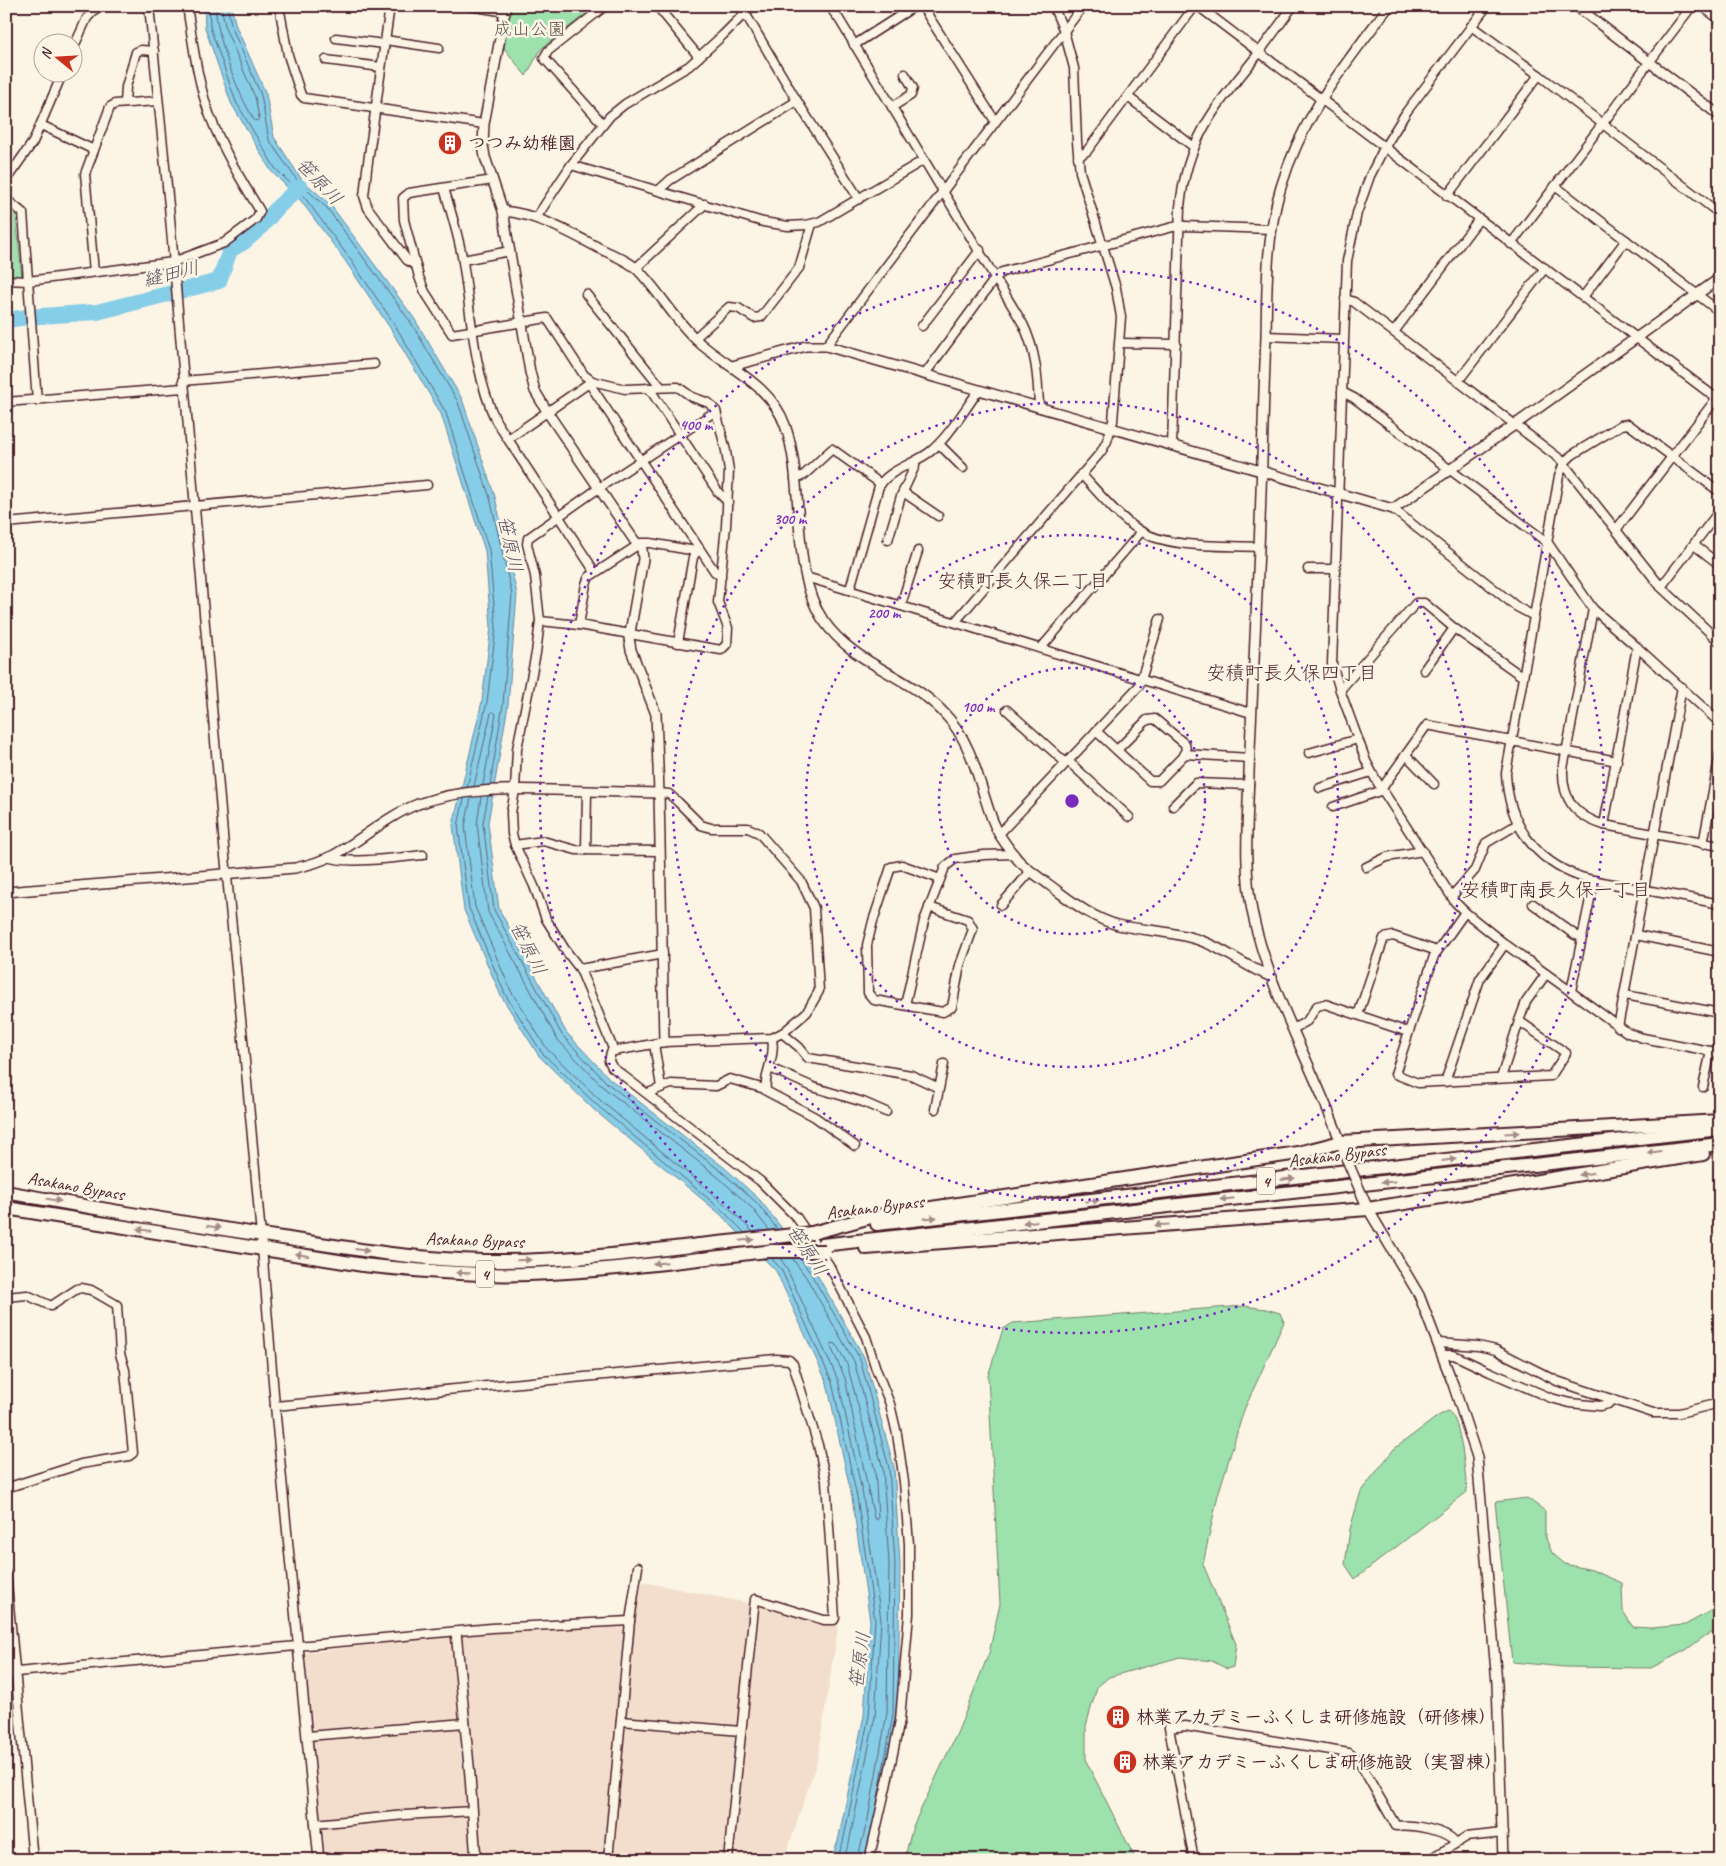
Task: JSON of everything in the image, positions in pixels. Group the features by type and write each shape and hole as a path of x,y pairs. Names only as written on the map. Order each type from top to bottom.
{"highway":[{"path":"812,1233 871,1217 1298,1153 1341,1142 1720,1121"},
{"name":"Asakano Bypass","path":"6,1192 366,1251 483,1261 604,1257 812,1233 872,1224 1720,1129"},
{"name":"Asakano Bypass","path":"6,1208 363,1265 419,1271 529,1274 605,1269 823,1248 1720,1144"},
{"path":"823,1248 1368,1209 1634,1167 1720,1151"}],"street":[{"path":"81,32 87,18 98,6"},
{"path":"149,6 195,507 226,874 262,1235 275,1406 319,1860"},
{"path":"6,280 28,281 173,262 224,243 256,220 260,214 233,167 209,115 197,67 187,6"},
{"path":"279,6 288,55 302,97 308,100 375,110 484,124"},
{"path":"390,6 364,191 370,212 407,260 415,265"},
{"path":"470,6 506,9 484,124 483,145 503,211 530,372 535,390 548,413 642,549 643,559 629,635 631,650 656,714 664,1042"},
{"path":"603,124 544,58 548,51 606,6"},
{"path":"658,6 699,57"},
{"path":"536,218 570,165 603,124 625,104 683,70 752,6"},
{"path":"829,6 980,250 1030,339 1037,371 1039,407"},
{"path":"854,45 915,6"},
{"path":"922,6 995,121"},
{"path":"955,622 1104,447 1111,429 1120,343 1121,317 1119,301 1083,184 1078,157 1074,68 1064,31 1053,6"},
{"path":"826,346 1083,6"},
{"path":"1078,157 1087,151 1196,6 1321,98 1447,196 1718,400 1616,530"},
{"path":"1172,446 1183,182 1194,147 1209,117 1293,6"},
{"path":"1389,6 1321,98 1304,128 1288,164 1280,190 1272,229 1268,258 1259,547 1251,713 1246,852 1248,888 1258,937 1272,977 1368,1209 1419,1294 1443,1355 1477,1456 1497,1683 1504,1860"},
{"path":"1487,6 1407,111 1384,148 1370,176 1354,224 1347,262 1343,339 1333,671 1372,772 1452,896 1465,912 1505,944 1628,1033 1643,1038 1720,1053"},
{"path":"1576,6 1720,116"},
{"path":"1511,244 1692,6"},
{"path":"1702,6 1720,20"},
{"path":"745,13 797,101 859,199"},
{"path":"1471,26 1720,214"},
{"path":"336,38 439,48"},
{"path":"125,103 126,87 136,53 141,50 154,51"},
{"path":"326,60 381,67"},
{"path":"892,107 911,95 913,88 905,74"},
{"path":"1447,196 1539,76"},
{"path":"6,180 33,142 59,82"},
{"path":"1128,97 1194,147"},
{"path":"94,272 85,177 110,107 115,104 158,101"},
{"path":"659,190 670,180 797,101"},
{"path":"41,126 94,150"},
{"path":"570,165 771,224 797,226 812,224 826,218 924,160"},
{"path":"493,180 409,193 404,196 403,215 415,265 426,292 452,334 544,318 549,320 642,461 697,550 715,572 721,576"},
{"path":"1555,186 1720,312"},
{"path":"444,188 463,260 473,331 486,399 496,420 595,572"},
{"path":"6,199 22,213 37,401"},
{"path":"636,268 705,204"},
{"path":"503,211 536,218 636,268 695,338 763,391 780,412 789,438 806,577 814,604 822,618 839,639 856,654 932,702 953,723 972,755 991,817 999,834 1014,854 1031,871 1083,910 1094,916 1120,925 1172,933 1199,940 1228,953 1249,967 1272,977"},
{"path":"1394,332 1479,219"},
{"path":"695,338 729,307 738,308 754,318 761,317 799,268 812,224"},
{"path":"925,374 996,277 1004,272 1180,226 1272,229"},
{"path":"1583,297 1626,240"},
{"path":"922,326 980,250"},
{"path":"463,260 510,251"},
{"path":"1459,380 1545,268"},
{"path":"1393,509 1516,424 1720,278"},
{"path":"586,294 661,387"},
{"path":"1345,299 1354,302 1459,380 1564,463 1661,587 1720,642"},
{"path":"1266,336 1343,339"},
{"path":"1120,343 1176,344"},
{"path":"732,366 806,346 826,346 1393,509 1517,607 1534,616"},
{"path":"6,402 37,401 374,364"},
{"path":"508,438 548,413 590,382 625,389 680,388 692,397 709,403 716,412 726,451 729,471 728,502 718,602 728,628 727,644 719,650 579,625 540,621"},
{"path":"649,388 718,492 728,502"},
{"path":"850,589 876,495 881,484 894,472 915,462 938,444 979,390"},
{"path":"1342,392 1354,398 1548,542 1593,609 1637,646 1720,723"},
{"path":"614,1051 580,969 546,919 534,886 514,845 510,821 515,790 517,749 536,653 540,621 535,576 527,544 528,538 599,488 716,412"},
{"path":"1720,492 1631,425 1625,424 1572,454 1564,463 1559,476 1506,774 1509,800 1518,824 1529,841 1546,859 1574,874 1594,880 1720,904"},
{"path":"938,444 963,468"},
{"path":"795,479 804,475 832,449 881,484"},
{"path":"888,540 903,492 915,462"},
{"path":"1081,474 1127,521 1141,532 1174,542 1259,547"},
{"path":"6,523 427,485"},
{"path":"903,492 938,516"},
{"path":"1661,587 1720,510"},
{"path":"1041,648 1141,532"},
{"path":"579,625 587,581 595,572 638,544 650,543 697,550"},
{"path":"1694,546 1720,565"},
{"path":"678,643 693,557 697,550"},
{"path":"901,605 918,551"},
{"path":"1308,569 1335,569"},
{"path":"806,577 1142,678 1251,713"},
{"path":"1340,690 1416,603 1424,603 1454,628 1523,676"},
{"path":"1593,609 1566,752 1563,783 1569,802 1588,819 1604,825 1720,846"},
{"path":"999,834 1139,686 1160,619"},
{"path":"1424,670 1454,628"},
{"path":"1604,825 1637,646"},
{"path":"1618,1027 1682,687"},
{"path":"1007,710 1129,817"},
{"path":"1096,731 1150,781 1159,780 1186,750 1185,744 1155,719 1147,720 1117,750"},
{"path":"1333,807 1371,795 1382,789 1427,725 1617,761"},
{"path":"1309,753 1358,738"},
{"path":"1703,844 1720,754"},
{"path":"1183,755 1250,758"},
{"path":"1406,755 1434,784"},
{"path":"1320,788 1372,772"},
{"path":"1173,806 1196,783 1249,785"},
{"path":"6,892 295,868 329,857 389,818 418,804 460,792 515,790 669,794 701,825 711,828 748,828 759,833 801,880 814,908 818,991 807,1012 782,1033 772,1038 664,1042 614,1051 609,1056 609,1061 612,1067 760,1181 797,1218 828,1265 866,1337 890,1404 897,1434 904,1482 909,1544 909,1614 900,1720 869,1860"},
{"path":"586,850 587,791"},
{"path":"1452,896 1474,870 1486,843 1518,824"},
{"path":"514,845 544,841 570,849 660,851"},
{"path":"1366,867 1387,857 1423,851"},
{"path":"905,1005 920,936 945,867 954,859 1014,854"},
{"path":"329,857 335,860 368,860 423,855"},
{"path":"929,907 968,920 972,931 960,965 952,1007 943,1012 874,1000 869,995 867,945 891,868 902,865 940,879"},
{"path":"1001,905 1031,871"},
{"path":"1571,991 1594,880"},
{"path":"1533,904 1575,935 1582,937"},
{"path":"1465,912 1437,951 1395,1074 1418,1083 1551,1076 1566,1053 1519,1021"},
{"path":"1636,935 1720,952"},
{"path":"1358,1015 1384,938 1393,936 1437,951"},
{"path":"1445,1082 1480,979 1505,944"},
{"path":"580,969 663,954"},
{"path":"1501,1078 1526,1002 1546,974"},
{"path":"1625,995 1720,1013"},
{"path":"1293,1029 1307,1021 1319,1005 1327,1004 1408,1032"},
{"path":"782,1033 799,1047 804,1056 808,1058 911,1076 939,1088"},
{"path":"765,1089 774,1051 772,1038"},
{"path":"654,1044 661,1087"},
{"path":"1703,1087 1711,1051"},
{"path":"935,1110 944,1064"},
{"path":"770,1068 813,1087 863,1102 886,1112"},
{"path":"648,1093 674,1083 716,1086 732,1079 765,1089 770,1094 815,1116 855,1146"},
{"path":"6,1297 27,1295 51,1306 77,1289 84,1288 117,1305 120,1354 125,1370 133,1453 129,1456 81,1464 6,1488"},
{"path":"1438,1343 1478,1346 1496,1350 1557,1381 1653,1413 1663,1414 1691,1411 1720,1403"},
{"path":"1443,1355 1454,1355 1542,1394 1570,1403 1600,1406 1608,1404 1612,1400"},
{"path":"275,1406 776,1359 789,1360 793,1364 818,1445 826,1481 835,1618 834,1620 824,1620 755,1599 728,1860"},
{"path":"608,1860 630,1621 638,1567"},
{"path":"6,1573 33,1860"},
{"path":"6,1673 491,1628 630,1621"},
{"path":"456,1632 476,1860"},
{"path":"621,1721 741,1731"},
{"path":"308,1736 465,1723"},
{"path":"1194,1860 1169,1728 1196,1728 1348,1753 1358,1760 1396,1826 1439,1832 1450,1836 1455,1842"},
{"path":"315,1824 405,1815 472,1811"},
{"path":"1431,1859 1455,1842 1471,1836 1503,1833"}],"shaded area":[{"path":"643,1582 839,1621 817,1762 784,1860 324,1860 302,1653 634,1614"}],"green space":[{"name":"成山公園","path":"510,6 596,6 541,49 526,76 504,48"},
{"path":"6,207 16,214 22,278 6,278"},
{"path":"1244,1306 1280,1313 1284,1322 1244,1410 1218,1495 1203,1564 1236,1644 1233,1667 1227,1669 1212,1661 1180,1657 1109,1677 1097,1687 1086,1726 1086,1761 1136,1860 904,1860 913,1826 958,1731 989,1653 1000,1604 988,1376 1003,1329 1013,1323"},
{"path":"1448,1411 1453,1416 1460,1436 1467,1492 1355,1579 1345,1564 1350,1529 1361,1491 1394,1449 1438,1416"},
{"path":"1527,1498 1545,1511 1545,1536 1552,1553 1565,1564 1592,1570 1622,1583 1623,1611 1633,1627 1651,1628 1685,1625 1720,1606 1720,1629 1705,1636 1686,1650 1651,1668 1564,1667 1512,1662 1495,1502"}],"water":[{"path":"204,6 231,6 236,26 266,94 274,137 302,180 330,204 414,318 462,399 495,497 517,594 508,705 488,823 499,909 566,1032 610,1079 725,1168 760,1200 815,1271 864,1357 894,1467 900,1563 898,1714 868,1860 831,1860 838,1841 864,1715 870,1621 852,1498 827,1383 776,1271 720,1214 593,1109 539,1056 501,996 464,910 453,825 482,701 491,627 485,551 441,414 390,328 346,262 301,201 271,171 231,103 205,28"}],"waterway":[{"name":"縫田川","path":"6,320 97,312 219,281 230,250 244,242 259,229 279,206 300,187"}],"place":[{"name":"つつみ幼稚園","path":"450,143"},
{"name":"林業アカデミーふくしま研修施設（研修棟）","path":"1118,1717"},
{"name":"林業アカデミーふくしま研修施設（実習棟）","path":"1125,1762"}],"district":[{"name":"安積町長久保二丁目","path":"1023,580"},
{"name":"安積町長久保四丁目","path":"1292,672"},
{"name":"安積町南長久保一丁目","path":"1556,889"}],"water label":[{"name":"笹原川","path":"320,181"},
{"name":"笹原川","path":"511,544"},
{"name":"笹原川","path":"529,948"},
{"name":"笹原川","path":"808,1250"},
{"name":"笹原川","path":"859,1660"}]}
